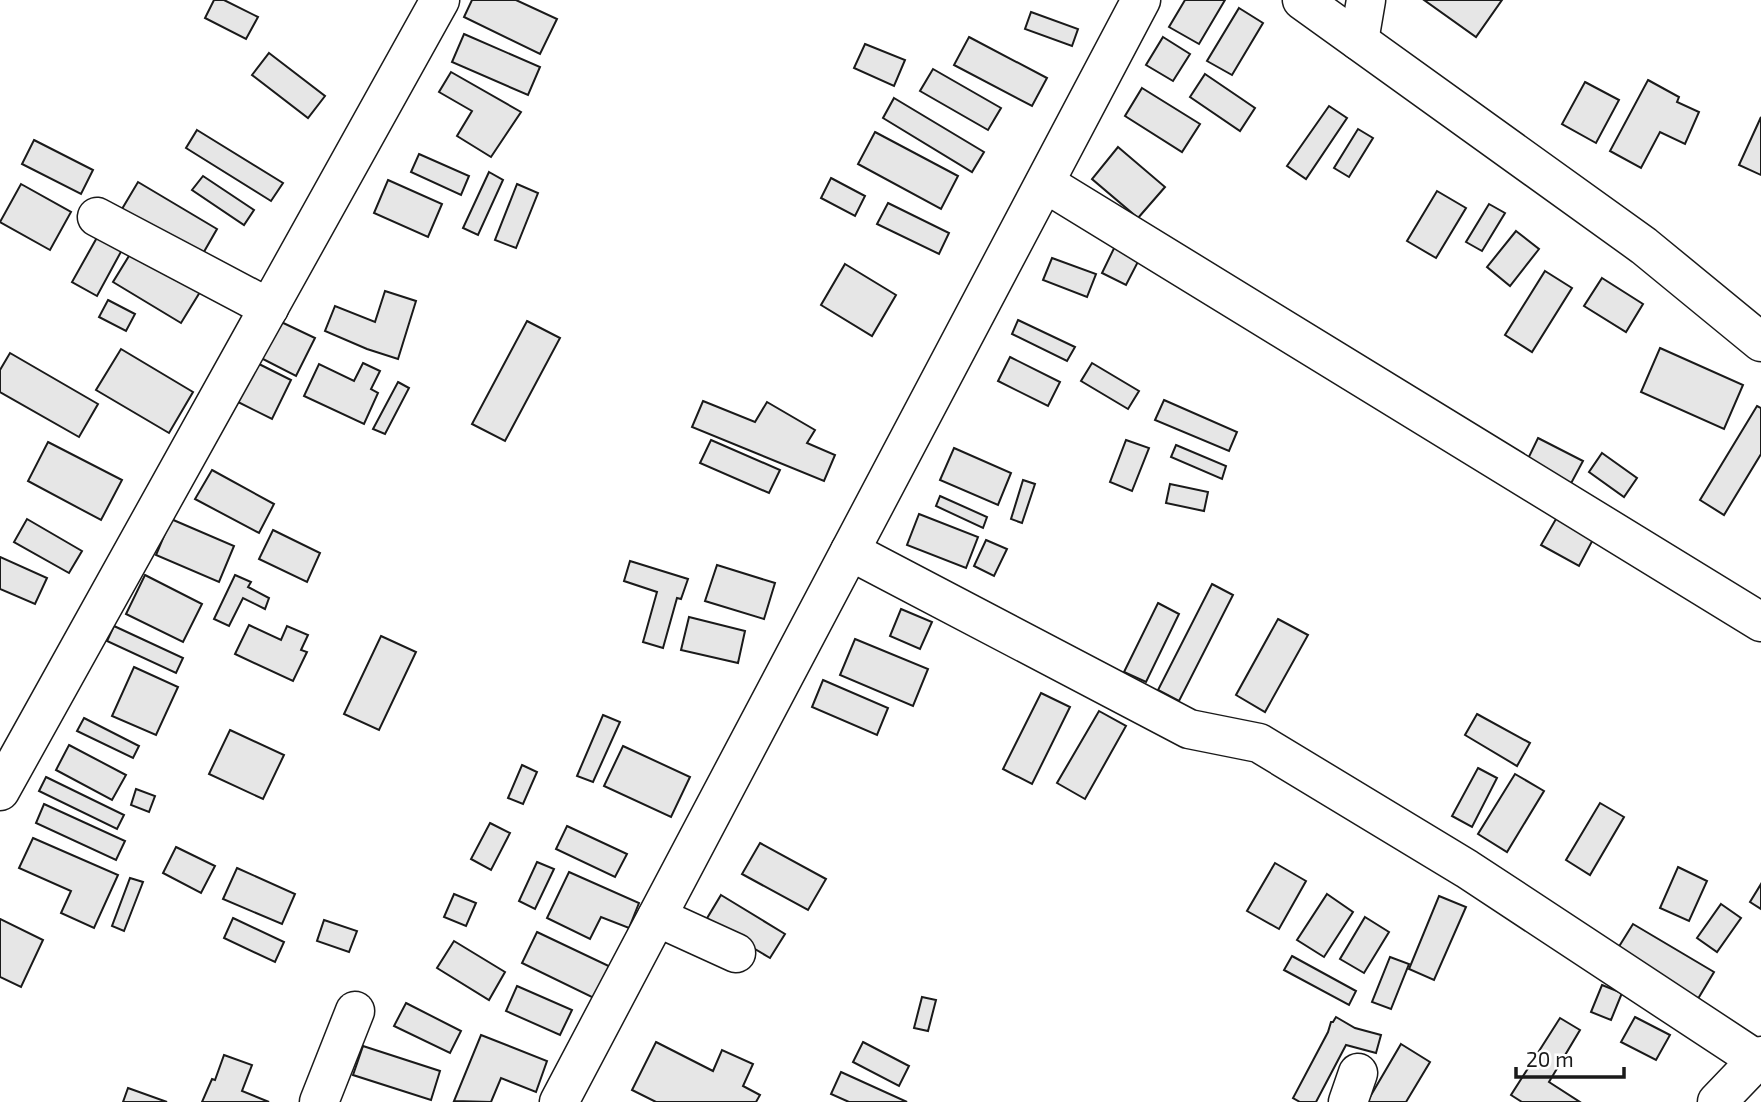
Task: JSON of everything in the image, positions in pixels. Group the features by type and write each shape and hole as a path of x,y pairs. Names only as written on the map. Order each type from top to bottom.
{"main road":[{"path":"0,792 440,0"},
{"path":"559,1102 1141,0"},
{"path":"1302,0 1644,246 1761,342"},
{"path":"1359,40 1366,0"},
{"path":"1045,183 1761,622"},
{"path":"97,217 269,308"},
{"path":"850,551 1189,729 1259,743 1467,869 1759,1058 1717,1102"},
{"path":"657,917 736,953"},
{"path":"319,1102 355,1011"}],"building":[{"path":"214,0 224,0 258,17 246,39 205,18"},
{"path":"472,0 516,0 557,19 540,54 464,17"},
{"path":"1185,0 1225,0 1199,44 1169,27"},
{"path":"1424,0 1502,0 1476,37"},
{"path":"1239,8 1263,23 1232,75 1207,61"},
{"path":"1031,12 1078,29 1072,46 1025,29"},
{"path":"464,34 540,67 528,95 452,62"},
{"path":"969,37 1047,78 1032,106 954,65"},
{"path":"1163,37 1190,54 1173,81 1146,65"},
{"path":"865,44 905,60 894,86 854,68"},
{"path":"269,53 325,96 308,118 252,75"},
{"path":"933,69 1001,108 988,130 920,91"},
{"path":"451,72 521,112 491,157 457,136 472,111 439,92"},
{"path":"1205,74 1255,108 1240,131 1190,97"},
{"path":"1648,80 1679,97 1677,102 1699,112 1685,144 1660,132 1641,168 1610,151"},
{"path":"1585,82 1619,100 1596,143 1562,124"},
{"path":"1142,88 1200,124 1182,152 1125,116"},
{"path":"894,98 984,152 972,172 883,118"},
{"path":"1329,106 1347,118 1306,179 1287,166"},
{"path":"1761,117 1761,175 1739,165"},
{"path":"1358,129 1373,138 1349,177 1334,168"},
{"path":"197,130 283,183 271,201 186,148"},
{"path":"875,132 958,176 941,209 858,164"},
{"path":"34,140 93,170 81,194 22,164"},
{"path":"1118,147 1165,187 1138,218 1092,179"},
{"path":"419,154 469,176 461,195 411,172"},
{"path":"489,172 503,180 478,235 463,228"},
{"path":"203,176 254,210 244,225 192,190"},
{"path":"831,178 865,196 855,216 821,198"},
{"path":"388,180 442,204 428,237 374,213"},
{"path":"138,182 217,229 201,257 122,209"},
{"path":"21,184 71,212 50,250 0,222"},
{"path":"517,184 538,193 516,248 495,240"},
{"path":"1437,191 1466,208 1436,258 1407,241"},
{"path":"888,203 949,233 939,254 877,224"},
{"path":"1489,204 1505,213 1482,251 1466,242"},
{"path":"1516,231 1539,249 1510,286 1487,267"},
{"path":"99,234 123,248 97,296 72,282"},
{"path":"1119,238 1144,250 1126,285 1102,273"},
{"path":"132,251 200,292 181,323 113,282"},
{"path":"1052,258 1096,274 1087,297 1043,280"},
{"path":"845,264 896,295 872,336 821,305"},
{"path":"1545,271 1572,288 1532,352 1505,335"},
{"path":"1602,278 1643,304 1626,332 1584,306"},
{"path":"385,291 416,301 398,359 325,331 335,306 375,322"},
{"path":"108,300 135,314 126,331 99,317"},
{"path":"277,320 315,338 296,376 259,357"},
{"path":"1018,320 1075,347 1067,361 1012,334"},
{"path":"527,321 560,338 505,441 472,424"},
{"path":"1660,348 1743,385 1724,429 1641,392"},
{"path":"121,349 193,392 169,433 96,390"},
{"path":"10,353 98,404 79,437 0,392 0,370"},
{"path":"1010,357 1060,382 1048,406 998,381"},
{"path":"255,362 291,380 272,419 236,401"},
{"path":"363,363 380,371 371,389 378,393 364,424 304,396 319,364 354,381"},
{"path":"1092,363 1139,391 1128,409 1081,381"},
{"path":"398,382 409,388 385,434 373,429"},
{"path":"1164,400 1237,432 1229,451 1155,420"},
{"path":"703,401 755,422 767,402 815,430 807,443 835,455 824,481 692,427"},
{"path":"1757,406 1761,408 1761,454 1724,515 1700,500"},
{"path":"1538,438 1583,461 1568,489 1524,467"},
{"path":"711,440 780,470 769,493 700,463"},
{"path":"1126,440 1149,448 1132,491 1110,482"},
{"path":"48,442 122,480 101,520 28,481"},
{"path":"1176,445 1226,466 1222,479 1171,457"},
{"path":"954,448 1011,473 998,505 940,480"},
{"path":"1602,453 1637,478 1624,497 1589,472"},
{"path":"212,470 274,504 259,533 195,499"},
{"path":"1023,480 1035,484 1022,523 1011,519"},
{"path":"1170,484 1208,492 1204,511 1166,503"},
{"path":"940,496 987,517 983,528 936,506"},
{"path":"1560,512 1597,532 1579,566 1541,545"},
{"path":"919,514 978,537 966,568 907,545"},
{"path":"27,519 82,551 69,573 14,542"},
{"path":"171,519 234,546 219,582 156,555"},
{"path":"273,530 320,553 307,582 259,559"},
{"path":"986,540 1007,549 994,576 974,566"},
{"path":"0,557 47,578 35,604 0,589"},
{"path":"630,561 688,579 681,599 677,598 663,648 643,642 657,592 624,581"},
{"path":"717,565 775,583 764,619 705,601"},
{"path":"145,575 202,604 183,642 126,614"},
{"path":"235,575 251,582 248,587 269,598 265,609 243,598 229,626 214,619"},
{"path":"1212,584 1233,595 1179,701 1158,690"},
{"path":"1158,603 1179,614 1146,682 1124,672"},
{"path":"901,609 932,622 920,649 890,636"},
{"path":"689,617 745,631 738,663 681,650"},
{"path":"1278,619 1308,635 1265,712 1236,695"},
{"path":"249,625 281,640 287,626 308,635 301,650 307,652 293,681 235,654"},
{"path":"114,626 183,658 176,673 107,641"},
{"path":"381,636 416,652 379,730 344,714"},
{"path":"855,639 928,669 913,706 840,675"},
{"path":"134,667 178,687 156,735 112,716"},
{"path":"823,680 888,708 877,735 812,707"},
{"path":"1041,693 1070,707 1032,784 1003,769"},
{"path":"1099,711 1126,726 1085,799 1057,783"},
{"path":"1477,714 1530,743 1517,766 1465,735"},
{"path":"603,715 620,722 593,782 577,776"},
{"path":"84,718 139,746 133,758 77,731"},
{"path":"230,730 284,755 263,799 209,774"},
{"path":"69,745 126,775 112,800 56,770"},
{"path":"623,746 690,777 671,817 604,786"},
{"path":"522,765 537,772 523,804 508,798"},
{"path":"1478,768 1497,778 1472,827 1452,816"},
{"path":"1515,774 1544,791 1507,852 1478,834"},
{"path":"46,777 124,815 117,829 39,791"},
{"path":"136,789 155,796 149,812 131,805"},
{"path":"1600,803 1624,817 1590,875 1566,860"},
{"path":"44,804 125,841 116,860 36,823"},
{"path":"490,823 510,833 491,870 471,859"},
{"path":"567,826 627,854 615,877 556,849"},
{"path":"33,838 118,875 94,928 61,913 71,891 19,868"},
{"path":"760,843 826,879 808,910 742,874"},
{"path":"176,847 215,866 201,893 163,873"},
{"path":"537,862 554,869 535,909 519,901"},
{"path":"1275,863 1306,881 1279,929 1247,911"},
{"path":"1678,867 1707,881 1689,921 1660,908"},
{"path":"237,868 295,894 282,924 223,899"},
{"path":"569,872 639,903 629,928 601,917 590,939 547,918"},
{"path":"130,878 143,882 124,931 112,926"},
{"path":"1761,884 1761,909 1750,902"},
{"path":"454,894 476,903 466,926 444,917"},
{"path":"1327,894 1353,912 1324,957 1297,940"},
{"path":"721,895 785,934 770,958 706,920"},
{"path":"1439,896 1466,907 1434,980 1409,969"},
{"path":"1721,904 1741,918 1717,952 1697,938"},
{"path":"1365,917 1389,932 1364,973 1340,959"},
{"path":"233,918 284,942 275,962 224,938"},
{"path":"0,919 43,940 21,987 0,977"},
{"path":"324,920 357,931 349,952 317,941"},
{"path":"1633,924 1714,972 1696,1002 1615,953"},
{"path":"537,932 615,969 600,1001 522,963"},
{"path":"454,941 505,972 489,1000 437,968"},
{"path":"1292,956 1356,991 1349,1005 1284,970"},
{"path":"1390,957 1409,964 1391,1009 1372,1002"},
{"path":"1602,985 1622,993 1611,1020 1591,1012"},
{"path":"517,986 572,1010 560,1035 506,1011"},
{"path":"922,997 936,1000 928,1031 914,1028"},
{"path":"406,1003 461,1031 450,1053 394,1026"},
{"path":"1336,1017 1355,1028 1381,1035 1376,1053 1346,1045 1316,1102 1300,1102 1293,1098"},
{"path":"1635,1017 1670,1035 1656,1060 1621,1042"},
{"path":"1560,1018 1580,1030 1549,1082 1580,1102 1522,1102 1511,1095"},
{"path":"481,1035 547,1061 536,1092 501,1078 491,1102 454,1101"},
{"path":"656,1042 713,1071 722,1050 753,1064 743,1086 760,1095 756,1102 656,1102 632,1090"},
{"path":"863,1042 909,1066 899,1086 853,1062"},
{"path":"1401,1044 1430,1062 1406,1102 1367,1102"},
{"path":"363,1046 440,1071 431,1100 353,1075"},
{"path":"224,1055 252,1065 242,1091 269,1102 202,1102 212,1079 215,1080"},
{"path":"841,1072 907,1102 849,1102 831,1094"},
{"path":"128,1088 167,1102 123,1102"}]}
